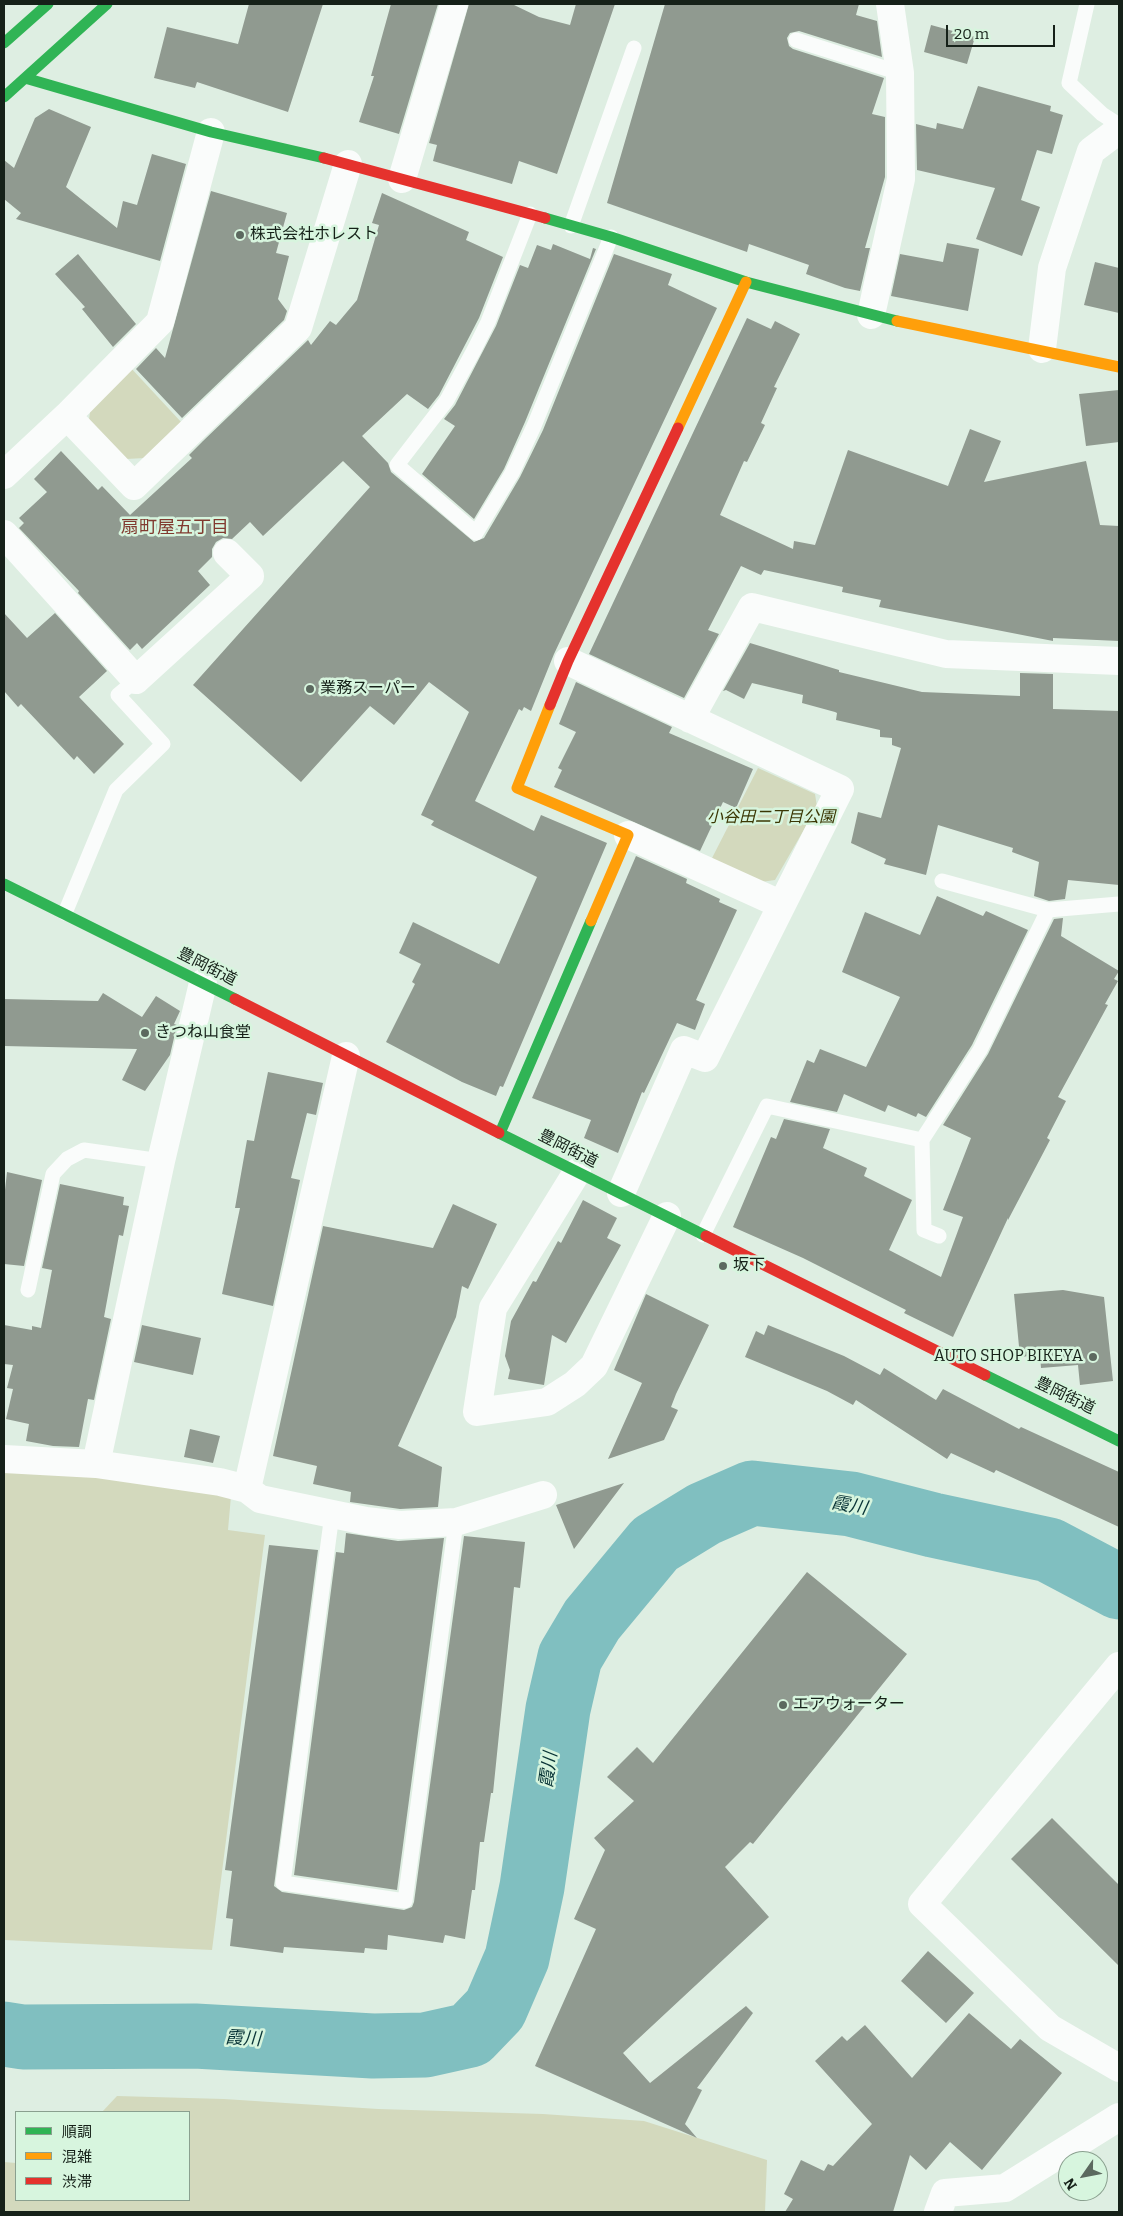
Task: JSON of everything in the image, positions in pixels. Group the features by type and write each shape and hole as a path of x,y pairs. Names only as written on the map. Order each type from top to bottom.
{"main road":[{"path":"4,43 48,4"},
{"path":"4,97 107,4"},
{"path":"25,78 211,132 348,164 612,237 746,282 871,315 1119,367"},
{"path":"500,1133 628,835 517,788 568,661 746,282"},
{"name":"豊岡街道","path":"4,884 703,1235 1119,1441"}],"street":[{"path":"402,179 454,4"},
{"path":"871,315 901,179 900,73 890,4"},
{"path":"1042,350 1052,268 1091,151 1119,130"},
{"path":"4,475 67,416 160,322 211,132"},
{"path":"67,416 134,486 298,328 348,164"},
{"path":"4,534 136,680 250,576 227,553"},
{"path":"690,719 752,607 946,654 1119,661"},
{"path":"568,661 840,789 780,904 705,1058 684,1050 621,1193"},
{"path":"628,835 780,904"},
{"path":"96,1464 160,1161 203,983"},
{"path":"248,1489 346,1056"},
{"path":"577,1172 493,1308 477,1412 547,1402 575,1384 594,1366 667,1216"},
{"path":"4,1459 96,1464 220,1482 248,1489 260,1500 400,1525 456,1522 543,1495"},
{"path":"1118,1667 922,1904 1050,2028 1119,2068"},
{"path":"938,2212 945,2193 1005,2188 1119,2117"}],"lane":[{"path":"1087,4 1069,83 1102,114 1119,126"},
{"path":"796,40 900,73"},
{"path":"571,226 634,48"},
{"path":"530,214 488,322 474,350 446,400 397,466 476,532 512,473 534,426 612,237"},
{"path":"65,913 116,790 163,744 118,695 136,680"},
{"path":"942,881 1048,910 1119,904"},
{"path":"939,1236 924,1230 922,1140 980,1050 1048,910"},
{"path":"703,1235 767,1106 922,1140"},
{"path":"28,1290 53,1174 67,1158 84,1150 160,1161"},
{"path":"332,1514 283,1882 405,1901 456,1522"}],"green space":[{"path":"130,367 182,423 145,458 126,459 89,420 91,404"},
{"name":"小谷田二丁目公園","path":"758,768 815,794 817,807 775,880 761,882 711,860"},
{"path":"4,1470 100,1474 231,1496 228,1530 265,1535 212,1950 4,1940"},
{"path":"117,2096 224,2099 378,2109 543,2114 644,2121 767,2160 765,2212 4,2212 4,2162 15,2163 15,2201 190,2201 190,2111 103,2111"}],"building":[{"path":"249,4 323,4 288,112 197,82 195,88 154,78 167,27 238,44"},
{"path":"391,4 438,4 399,134 359,122 374,76 371,76"},
{"path":"469,4 512,4 539,17 570,25 576,4 615,4 557,174 519,161 512,184 433,161 437,145 429,143"},
{"path":"665,4 859,4 856,15 877,21 882,57 799,31 790,33 787,38 789,46 793,49 884,78 872,114 885,117 885,177 865,248 870,248 860,291 845,288 806,274 809,265 749,244 747,252 607,203"},
{"path":"931,25 975,37 967,64 924,52"},
{"path":"978,86 1051,106 1050,111 1063,115 1052,154 1037,150 1021,200 1040,207 1022,256 976,239 995,188 917,170 916,124 936,129 937,123 963,129"},
{"path":"49,109 91,127 66,187 117,228 123,201 137,205 152,154 186,164 160,261 16,219 21,213 4,199 4,160 14,168 35,118"},
{"path":"211,191 287,213 276,253 289,256 278,299 287,311 284,320 182,418 136,369 156,348 165,358"},
{"path":"382,193 469,232 466,240 503,257 479,318 439,395 428,409 407,394 362,436 388,463 391,472 474,542 484,538 520,477 543,430 614,254 672,274 668,285 717,308 554,654 531,711 524,707 522,711 519,709 475,801 534,831 541,815 607,843 503,1087 500,1086 496,1096 462,1082 386,1042 415,984 412,982 421,964 399,953 413,922 499,964 537,877 431,825 434,821 421,815 469,712 429,682 394,725 370,706 301,782 193,685 370,487 343,461 263,536 250,522 232,539 223,538 216,542 212,549 212,557 198,571 210,585 142,649 137,643 130,650 78,593 79,591 19,528 24,523 19,518 47,492 34,479 61,451 98,490 102,486 130,515 192,458 189,455 308,340 311,345 330,321 336,325 357,300 379,225 372,223"},
{"path":"947,243 979,249 968,311 891,296 900,254 943,262"},
{"path":"553,244 590,259 593,248 596,249 504,469 474,519 422,474 455,426 444,419 455,405 496,326 520,265 528,268 537,245 551,250"},
{"path":"78,254 136,324 113,347 82,309 85,307 55,274"},
{"path":"1095,262 1119,268 1119,313 1084,305"},
{"path":"747,318 771,329 775,321 800,334 774,387 777,388 761,423 765,425 747,462 744,461 720,515 793,549 794,541 815,545 848,450 948,486 970,429 1001,441 984,482 1086,461 1100,525 1119,526 1119,641 1053,638 1053,641 879,607 881,600 842,592 843,587 764,570 761,575 741,566 708,630 719,634 684,698 589,654"},
{"path":"1119,390 1119,442 1086,446 1079,394"},
{"path":"4,613 27,638 55,613 107,671 79,697 124,744 94,774 77,756 74,760 21,704 18,707 4,691"},
{"path":"750,643 839,670 839,672 922,692 1020,696 1020,673 1053,674 1053,709 1119,711 1119,885 1068,880 1065,899 1049,901 1034,896 1039,862 1012,852 1013,848 938,825 926,875 884,864 886,859 851,843 858,812 881,818 901,748 892,745 892,738 880,737 880,730 836,720 837,713 835,712 802,703 803,695 752,683 744,699 726,690 723,691"},
{"path":"576,682 672,727 669,733 753,769 736,808 723,802 700,851 554,787 562,770 558,768 576,732 559,724"},
{"path":"636,856 687,879 686,883 720,899 719,902 737,910 696,1000 705,1004 695,1030 677,1023 644,1093 642,1092 618,1153 584,1138 591,1120 532,1098"},
{"path":"937,896 983,916 986,911 1028,930 972,1045 926,1117 918,1113 916,1117 888,1105 885,1112 844,1094 837,1112 790,1102 807,1060 814,1063 820,1049 866,1067 900,997 842,972 865,912 920,935"},
{"path":"1063,918 1061,936 1119,971 1114,979 1118,981 1105,1004 1108,1005 1058,1097 1066,1101 1047,1138 1050,1140 1008,1220 1008,1218 953,1337 904,1313 906,1310 803,1258 733,1227 771,1137 776,1139 784,1119 830,1129 823,1148 867,1168 864,1176 912,1200 889,1250 941,1277 963,1217 943,1210 971,1138 943,1125 988,1054 1054,919"},
{"path":"103,993 142,1017 156,996 180,1011 174,1024 177,1025 170,1055 145,1091 122,1080 137,1049 4,1046 4,999 98,1001"},
{"path":"268,1072 323,1083 316,1115 307,1113 291,1178 300,1180 273,1306 222,1294 240,1208 235,1208 247,1140 254,1141"},
{"path":"7,1172 42,1180 24,1266 4,1264 4,1199"},
{"path":"60,1184 124,1197 123,1205 129,1206 123,1236 119,1235 104,1317 111,1319 94,1400 88,1399 79,1447 53,1446 26,1441 29,1424 6,1419 13,1389 7,1388 13,1365 4,1364 4,1325 32,1330 32,1326 41,1328 52,1270 42,1268"},
{"path":"583,1200 617,1218 607,1238 621,1245 566,1343 552,1335 544,1385 508,1379 510,1370 505,1356 511,1321 533,1281 536,1282 558,1241 561,1243"},
{"path":"453,1204 497,1224 468,1289 462,1286 456,1317 398,1446 442,1467 438,1507 400,1509 350,1502 351,1492 313,1484 317,1466 273,1456 323,1226 433,1248"},
{"path":"1063,1290 1104,1297 1113,1381 1080,1385 1078,1365 1041,1368 1040,1355 1020,1357 1014,1294"},
{"path":"646,1294 709,1325 676,1394 671,1407 678,1410 664,1440 608,1459 642,1383 614,1370"},
{"path":"142,1325 201,1338 193,1375 134,1362"},
{"path":"768,1325 844,1356 880,1375 884,1368 936,1400 943,1389 1019,1429 1021,1427 1119,1472 1119,1527 996,1470 994,1473 951,1453 947,1459 856,1400 853,1405 827,1391 745,1357 756,1331 764,1335"},
{"path":"190,1429 220,1436 213,1463 184,1457"},
{"path":"624,1483 574,1549 556,1505"},
{"path":"346,1533 398,1541 444,1538 397,1890 294,1875 336,1552 344,1553"},
{"path":"464,1536 525,1542 520,1588 514,1587 493,1793 491,1793 484,1842 480,1842 475,1890 472,1890 465,1939 445,1935 443,1943 388,1935 387,1950 365,1948 364,1953 284,1947 283,1953 230,1946 233,1919 226,1918 232,1871 225,1870 269,1545 318,1550 274,1886 282,1892 404,1910 412,1907 414,1902"},
{"path":"807,1572 907,1654 753,1844 750,1842 725,1867 769,1917 623,2053 650,2083 746,2006 753,2013 697,2088 702,2090 685,2124 697,2138 535,2066 596,1929 574,1919 605,1850 594,1838 634,1801 607,1777 637,1747 653,1763"},
{"path":"1052,1818 1119,1885 1119,1966 1011,1859"},
{"path":"928,1951 974,1993 946,2023 901,1981"},
{"path":"969,2013 1011,2049 1020,2039 1062,2073 982,2170 950,2142 926,2170 910,2155 893,2212 785,2212 793,2199 784,2194 801,2160 824,2171 828,2164 833,2166 872,2124 815,2061 842,2036 847,2041 865,2025 912,2078"}],"waterway":[{"name":"霞川","path":"4,2034 23,2037 195,2036 373,2046 425,2045 470,2035 495,2009 517,1958 532,1887 558,1709 570,1657 592,1620 655,1544 704,1514 752,1493 851,1504 933,1525 1049,1550 1119,1587"}],"traffic: fast":[{"path":"4,43 48,4"},
{"path":"4,97 107,4"},
{"path":"25,78 211,132 324,158"},
{"path":"545,218 611,237 746,282 897,321"},
{"path":"4,884 235,999"},
{"path":"500,1133 591,921"},
{"path":"499,1133 706,1236"},
{"path":"985,1375 1119,1441"}],"traffic: slow":[{"path":"678,428 746,282"},
{"path":"897,321 1119,367"},
{"path":"550,705 517,788 628,835 591,921"}],"traffic: jam":[{"path":"324,158 545,218"},
{"path":"550,705 568,661 678,428"},
{"path":"235,999 499,1133"},
{"path":"706,1236 985,1375"}],"place":[{"name":"株式会社ホレスト","path":"240,235"},
{"name":"業務スーパー","path":"310,689"},
{"name":"きつね山食堂","path":"145,1033"},
{"name":"坂下","path":"723,1266"},
{"name":"AUTO SHOP BIKEYA","path":"1093,1357"},
{"name":"エアウォーター","path":"783,1705"}],"district":[{"name":"扇町屋五丁目","path":"175,528"}]}
